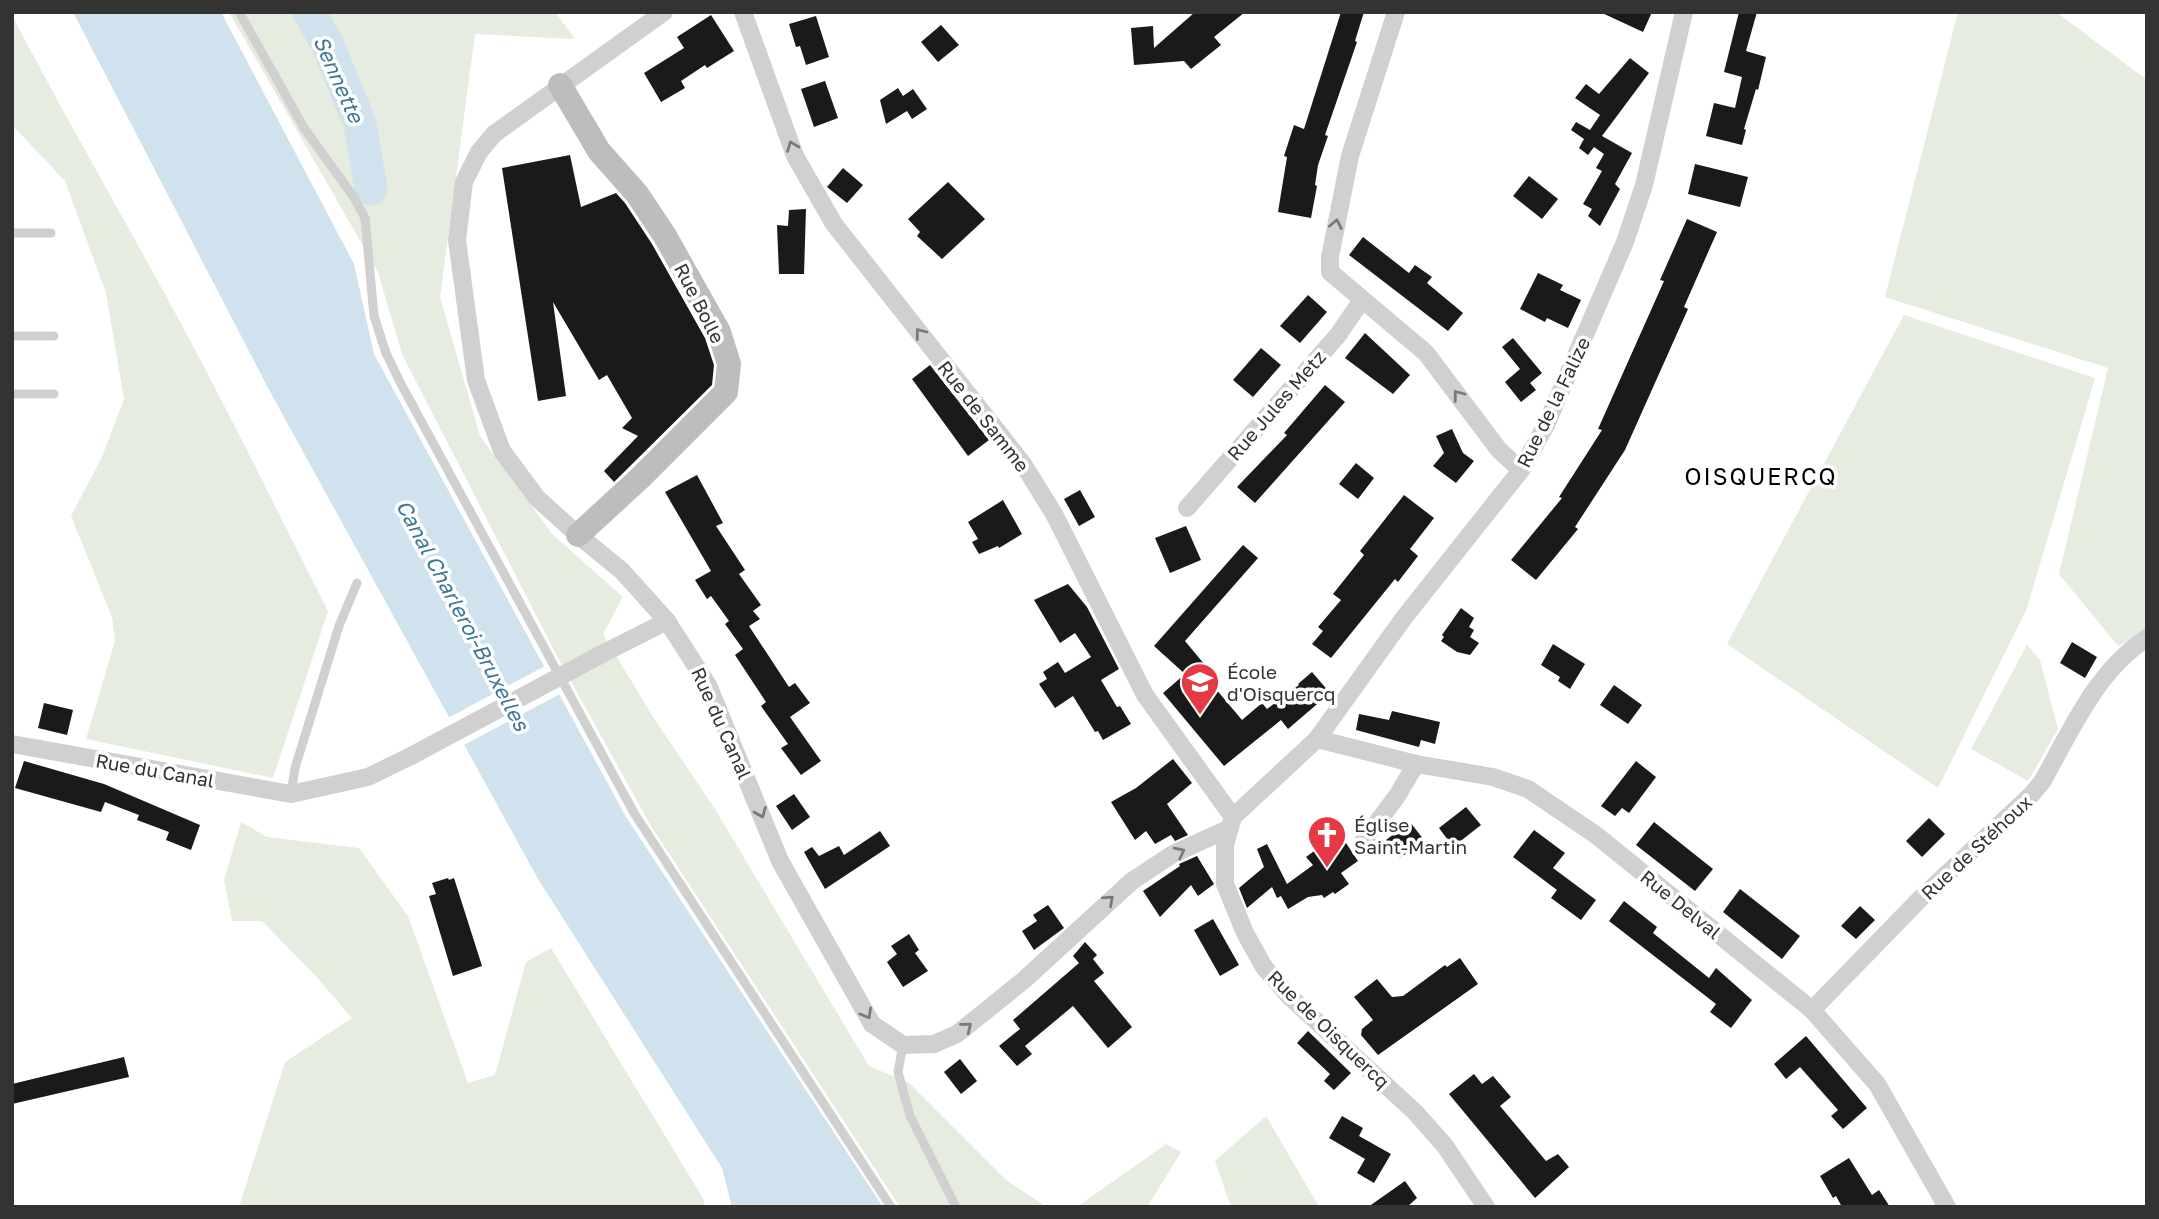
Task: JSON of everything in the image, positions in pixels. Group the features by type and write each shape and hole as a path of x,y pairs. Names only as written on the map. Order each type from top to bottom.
{"street":[{"path":"664,12 494,134 479,152 464,182 457,240 477,380 502,451 537,498 622,570 667,621"},
{"name":"Rue de Samme","path":"743,12 795,156 835,224 1023,464 1054,514 1145,695 1232,823"},
{"path":"1396,12 1350,156 1329,264 1335,278 1426,354 1499,450 1521,470"},
{"name":"Rue de la Falize","path":"1232,823 1317,739 1403,619 1521,470 1546,425 1625,242 1644,185 1684,12"},
{"name":"Rue Bolle","path":"560,85 599,150 637,194 665,236 719,332 729,364 726,392 578,535"},
{"name":"Rue Jules Metz","path":"1187,508 1338,335 1362,300"},
{"name":"Rue du Canal","path":"12,744 291,794 368,777 667,621 708,684 780,861 872,1024 903,1045"},
{"name":"Rue de Stéhoux","path":"1812,1010 1920,899 2031,795 2042,782 2099,683 2122,656 2147,638"},
{"name":"Rue Delval","path":"1317,739 1416,764 1493,777 1528,789 1596,835 1812,1010 1877,1084 1947,1207"},
{"path":"1364,840 1397,796 1416,764"},
{"path":"903,1045 934,1044 957,1034 1024,980 1132,881 1173,854 1232,823"},
{"name":"Rue de Oisquercq","path":"1232,823 1225,845 1225,884 1236,914 1264,967 1289,996 1416,1113 1445,1146 1486,1207"}],"lane":[{"path":"239,12 304,128 353,196 365,218 374,316 386,353 578,712 634,813 891,1207"},
{"path":"12,233 51,233"},
{"path":"12,336 54,336"},
{"path":"12,394 54,394"},
{"path":"291,794 295,768 339,626 357,583"},
{"path":"903,1045 898,1072 910,1116 956,1207"}],"shaded area":[{"path":"229,12 555,12 575,39 475,34 440,297 480,436 553,535 623,597 603,634 653,717 715,809 869,1066 909,1083 1006,1180 1047,1207 900,1207 651,826 557,656 402,354 378,272"},
{"path":"1958,12 2056,12 2147,80 2147,630 2118,646 2059,574 2108,368 1885,297"},
{"path":"12,15 193,346 328,611 273,778 86,739 115,641 112,617 71,516 102,457 124,399 106,293 65,181 12,125"},
{"path":"1904,315 2095,378 2027,608 1938,788 1727,644"},
{"path":"2027,645 2040,660 2058,729 2028,781 1971,749"},
{"path":"241,822 267,837 359,848 408,916 468,1083 495,1075 526,962 551,948 704,1200 704,1207 239,1207 285,1062 352,1018 262,921 232,921 224,880"},
{"path":"1266,1116 1319,1207 1231,1207 1215,1161"},
{"path":"1166,1144 1181,1152 1147,1207 1077,1207"}],"water":[{"name":"Canal Charleroi-Bruxelles","path":"73,12 221,12 354,264 374,354 626,817 883,1207 732,1207 722,1168 538,879 268,388"}],"pier":[{"path":"547,665 562,693 462,746 446,719"}],"building":[{"path":"1195,12 1245,12 1214,37 1221,45 1191,69 1184,61 1134,65 1131,28 1153,26 1154,48"},
{"path":"1341,12 1364,12 1355,41 1357,42 1325,135 1328,136 1318,165 1311,218 1278,212 1287,157 1284,156 1294,125 1304,129"},
{"path":"1600,12 1652,12 1643,32"},
{"path":"1739,12 1757,12 1746,51 1766,57 1744,129 1746,130 1742,145 1706,136 1714,103 1735,108 1742,77 1724,72"},
{"path":"711,15 734,51 707,68 705,65 681,81 685,88 661,102 644,73 684,48 677,37"},
{"path":"816,16 829,57 806,65 800,46 796,47 789,24"},
{"path":"941,25 959,45 938,62 921,42"},
{"path":"1630,58 1649,73 1602,136 1632,153 1615,184 1620,189 1600,226 1588,216 1592,209 1583,204 1602,171 1596,168 1604,154 1594,147 1588,155 1579,148 1584,139 1571,130 1576,122 1590,130 1600,115 1575,98 1586,84 1599,94"},
{"path":"825,81 838,118 814,127 801,89"},
{"path":"898,88 903,96 913,89 927,109 912,119 907,111 886,124 880,100"},
{"path":"570,155 581,207 616,193 625,203 652,244 705,338 714,365 712,385 614,482 604,471 638,436 622,428 632,418 607,375 599,380 553,302 566,396 538,401 502,168"},
{"path":"1695,164 1748,177 1740,207 1688,194"},
{"path":"843,168 863,185 847,203 827,187"},
{"path":"1529,176 1558,199 1542,219 1513,196"},
{"path":"948,182 985,219 942,259 917,236 920,232 908,219"},
{"path":"806,209 804,274 779,274 777,225 788,226 789,210"},
{"path":"1687,219 1717,232 1684,307 1688,309 1625,450 1575,527 1578,529 1536,580 1511,560 1562,498 1559,497 1602,430 1598,429 1664,281 1660,280"},
{"path":"1363,237 1409,273 1415,265 1432,277 1427,283 1463,313 1448,331 1349,255"},
{"path":"1538,273 1563,285 1560,290 1581,300 1568,328 1547,318 1545,322 1520,309"},
{"path":"1308,295 1327,312 1300,343 1280,326"},
{"path":"1365,333 1410,375 1393,394 1345,358"},
{"path":"1513,338 1542,373 1530,383 1536,390 1521,402 1505,382 1520,369 1502,347"},
{"path":"1261,348 1281,365 1253,397 1233,380"},
{"path":"930,365 989,440 968,456 912,379"},
{"path":"1325,385 1345,402 1255,503 1237,487 1287,435 1284,433"},
{"path":"1452,429 1463,453 1474,461 1456,483 1433,466 1444,453 1436,436"},
{"path":"1356,463 1374,478 1358,499 1339,484"},
{"path":"697,475 723,523 716,526 745,570 739,574 761,605 753,611 760,619 749,626 789,687 795,683 810,703 790,717 821,761 801,775 781,748 788,744 761,706 766,702 735,655 743,649 725,624 729,621 711,596 707,599 695,580 711,571 665,492"},
{"path":"1080,490 1095,517 1079,526 1064,499"},
{"path":"1404,495 1434,518 1410,549 1418,556 1398,582 1395,579 1331,658 1312,644 1323,631 1318,627 1341,600 1333,594 1364,555 1360,551"},
{"path":"1003,500 1022,534 999,548 998,546 979,554 972,542 978,539 968,522"},
{"path":"1186,526 1201,560 1170,573 1155,538"},
{"path":"1243,545 1258,558 1185,641 1215,677 1210,682 1242,720 1262,703 1267,709 1312,672 1330,693 1288,729 1281,720 1224,766 1163,693 1185,674 1154,646"},
{"path":"1068,584 1087,607 1119,669 1101,680 1131,724 1103,740 1098,731 1095,732 1073,696 1055,708 1039,684 1047,679 1043,672 1058,662 1065,673 1091,657 1075,633 1060,643 1034,600"},
{"path":"1461,608 1474,618 1469,627 1474,630 1470,637 1479,643 1470,655 1457,652 1441,641 1444,637 1442,635"},
{"path":"2072,642 2097,657 2085,678 2060,663"},
{"path":"1553,644 1585,664 1570,689 1558,681 1560,677 1541,665"},
{"path":"1614,685 1642,705 1628,724 1600,705"},
{"path":"44,703 73,710 67,735 38,728"},
{"path":"1392,711 1440,722 1435,744 1421,740 1419,747 1356,730 1359,714 1389,720"},
{"path":"1173,759 1192,783 1167,804 1188,835 1175,841 1171,835 1155,844 1146,831 1135,840 1111,802 1136,788"},
{"path":"24,761 104,784 200,825 191,850 166,840 169,832 137,820 139,815 105,802 101,812 15,788"},
{"path":"1636,761 1656,777 1629,813 1622,808 1615,816 1601,806"},
{"path":"794,794 810,817 792,830 776,806"},
{"path":"1466,807 1481,825 1453,847 1439,828"},
{"path":"1929,818 1945,834 1922,857 1906,841"},
{"path":"1410,822 1424,840 1400,858 1386,840"},
{"path":"1654,822 1713,869 1695,891 1636,845"},
{"path":"1534,830 1565,853 1553,868 1596,900 1581,920 1551,898 1557,890 1513,857"},
{"path":"880,831 890,846 825,889 804,852 812,847 819,856 839,846 844,855"},
{"path":"1346,843 1358,861 1341,873 1349,884 1335,894 1333,892 1324,898 1322,895 1308,897 1288,909 1281,896 1277,898 1272,887 1247,908 1239,888 1264,867 1257,849 1267,844 1287,884 1313,865 1306,857 1321,846 1329,856"},
{"path":"1197,856 1214,884 1198,896 1191,885 1160,917 1143,891 1180,866 1179,864"},
{"path":"454,878 482,966 453,976 429,896 436,894 432,883"},
{"path":"1740,889 1800,936 1782,959 1723,912"},
{"path":"1624,901 1657,927 1653,933 1709,978 1716,968 1752,1000 1731,1028 1710,1012 1716,1004 1609,921"},
{"path":"1048,905 1064,928 1034,950 1022,931 1037,921 1033,915"},
{"path":"1860,906 1875,920 1856,939 1841,926"},
{"path":"1213,919 1239,965 1220,976 1194,930"},
{"path":"909,934 919,950 915,953 928,971 903,987 887,962 897,954 891,946"},
{"path":"1085,942 1097,955 1093,959 1104,973 1094,981 1132,1027 1108,1048 1073,1006 1025,1046 1032,1054 1017,1066 999,1046 1020,1029 1013,1020 1079,963 1073,956"},
{"path":"1460,958 1478,984 1378,1055 1361,1035 1362,1029 1373,1020 1354,997 1377,979 1392,997 1403,996 1445,965 1447,967"},
{"path":"1308,1031 1351,1073 1334,1090 1324,1081 1330,1074 1297,1043"},
{"path":"1806,1036 1867,1108 1843,1129 1831,1116 1838,1110 1800,1067 1786,1079 1774,1064"},
{"path":"124,1057 129,1077 12,1104 12,1084"},
{"path":"960,1059 977,1081 961,1094 944,1072"},
{"path":"1474,1074 1482,1084 1493,1076 1511,1097 1500,1106 1546,1161 1558,1154 1569,1167 1535,1198 1449,1094"},
{"path":"1342,1116 1363,1128 1359,1136 1391,1154 1374,1183 1357,1173 1365,1159 1329,1138"},
{"path":"1849,1158 1872,1195 1879,1190 1890,1207 1842,1207 1836,1196 1833,1198 1820,1176"},
{"path":"1405,1181 1417,1198 1407,1207 1368,1207"}],"waterway":[{"name":"Sennette","path":"309,12 327,43 360,124 371,189"}],"place":[{"name":"École d'Oisquercq","path":"1200,716"},
{"name":"Église Saint-Martin","path":"1327,869"}],"district":[{"name":"OISQUERCQ","path":"1761,476"}]}
